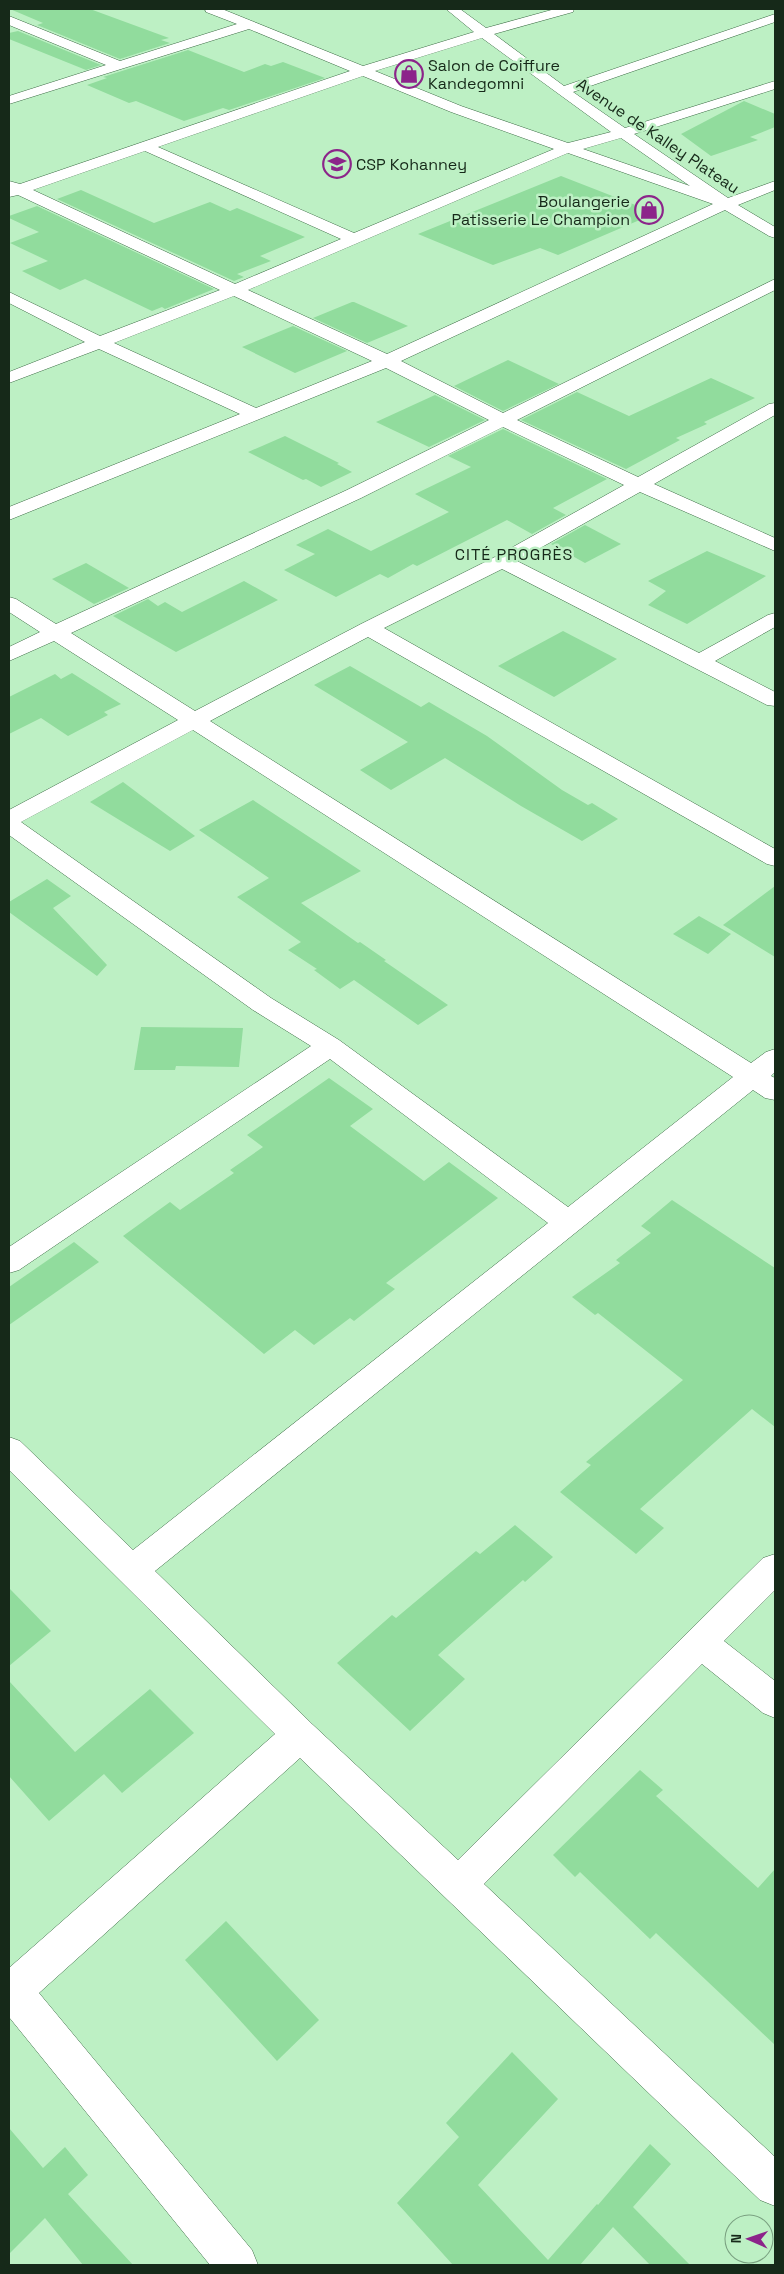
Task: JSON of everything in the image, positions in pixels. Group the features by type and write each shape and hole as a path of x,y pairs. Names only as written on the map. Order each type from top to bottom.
{"street":[{"path":"211,9 361,72 456,109 726,204"},
{"name":"Avenue de Kalley Plateau","path":"452,9 562,91 726,204 775,233"},
{"path":"12,190 361,72 484,32 568,9"},
{"path":"562,91 775,18"},
{"path":"9,20 118,65"},
{"path":"10,98 249,25"},
{"path":"9,378 234,290 568,148 623,133 775,85"},
{"path":"145,146 354,239"},
{"path":"9,514 387,361 460,325 726,204 775,185"},
{"path":"12,190 387,361 503,420 638,484 775,545"},
{"path":"9,655 54,632 354,494 775,284"},
{"path":"9,297 100,343 255,414"},
{"path":"9,819 192,720 368,628 502,561 752,419 775,408"},
{"path":"752,419 775,429"},
{"path":"502,561 775,700"},
{"path":"9,603 764,1083"},
{"path":"700,661 775,619"},
{"path":"368,628 775,859"},
{"path":"9,824 262,1004 330,1046 568,1222"},
{"path":"9,1262 330,1046"},
{"path":"133,1569 568,1222 764,1083 775,1058"},
{"path":"9,1450 133,1569 300,1735 775,2185"},
{"path":"459,1884 775,1568"},
{"path":"701,1643 775,1702"},
{"path":"237,2265 10,1991 300,1735"}],"building":[{"path":"10,9 90,9 169,38 161,40 170,43 120,59 37,25 43,23"},
{"path":"18,31 101,65 86,70 9,39 9,33"},
{"path":"188,50 244,72 265,64 271,66 283,62 325,78 229,110 223,108 184,121 136,101 129,103 87,85 107,78 103,77"},
{"path":"744,101 775,114 775,127 750,137 758,140 711,156 681,134"},
{"path":"561,176 656,213 558,255 540,248 493,265 418,234"},
{"path":"81,190 154,223 210,202 230,211 237,208 305,237 260,256 271,261 237,274 244,277 234,281 57,199"},
{"path":"37,206 214,289 165,309 162,307 152,311 85,279 60,290 22,271 48,261 10,243 39,232 9,218 9,216"},
{"path":"352,302 408,326 367,343 313,318"},
{"path":"293,326 347,351 295,373 242,347"},
{"path":"508,360 559,384 503,411 454,386"},
{"path":"711,378 755,398 704,422 707,424 676,438 680,440 626,469 521,420 577,392 629,416"},
{"path":"435,395 485,420 429,447 376,422"},
{"path":"503,429 607,479 553,508 566,515 532,534 507,520 417,566 413,564 388,578 380,574 336,597 284,570 315,554 296,545 328,529 371,551 449,512 415,494 471,467 448,456"},
{"path":"285,436 339,463 337,464 352,472 321,487 248,452"},
{"path":"585,525 621,544 585,563 551,544"},
{"path":"707,551 766,576 687,624 648,605 666,591 648,581"},
{"path":"86,563 129,588 94,604 52,579"},
{"path":"244,581 278,600 176,652 113,616 148,599 158,606 165,602 182,612"},
{"path":"563,631 617,659 554,697 498,666"},
{"path":"350,666 421,707 429,702 487,736 562,790 588,805 592,803 618,819 582,841 521,806 445,758 391,790 360,770 408,742 314,685"},
{"path":"72,673 121,704 104,712 108,715 68,736 41,718 9,734 9,697 55,674 61,679"},
{"path":"123,782 195,836 170,851 90,802"},
{"path":"253,800 361,871 301,903 386,960 384,961 448,1005 418,1025 354,980 340,989 314,970 317,969 288,950 301,942 237,897 269,878 199,830"},
{"path":"47,879 71,896 53,908 107,965 97,976 9,912 9,902"},
{"path":"775,886 775,957 723,925"},
{"path":"699,916 731,934 708,954 673,934"},
{"path":"141,1027 243,1028 239,1067 176,1066 175,1070 134,1070"},
{"path":"329,1078 373,1109 350,1126 424,1181 449,1162 498,1198 386,1283 395,1289 354,1321 350,1318 314,1345 295,1330 264,1354 123,1236 170,1202 180,1210 234,1173 230,1170 263,1147 247,1135"},
{"path":"672,1200 775,1268 775,1427 752,1409 640,1509 664,1528 636,1554 560,1492 591,1465 586,1462 683,1380 598,1313 595,1315 572,1297 620,1263 616,1260 651,1233 641,1226"},
{"path":"74,1242 99,1262 9,1325 9,1287"},
{"path":"515,1525 553,1557 525,1582 523,1580 438,1655 465,1679 410,1731 337,1663 392,1615 396,1618 476,1551 480,1554"},
{"path":"9,1588 51,1631 9,1666"},
{"path":"9,1681 75,1752 150,1689 194,1733 122,1793 104,1774 49,1821 9,1776"},
{"path":"640,1770 663,1790 656,1796 758,1888 775,1869 775,2045 656,1933 650,1939 580,1872 575,1877 553,1855"},
{"path":"226,1921 319,2020 277,2061 185,1960"},
{"path":"512,2052 558,2099 478,2185 548,2260 650,2144 671,2164 633,2207 690,2265 650,2265 613,2227 580,2265 453,2265 397,2203 459,2137 446,2123"},
{"path":"9,2128 43,2168 65,2147 88,2175 68,2194 133,2265 83,2265 45,2218 9,2254"}],"place":[{"name":"Salon de Coiffure Kandegomni","path":"409,74"},
{"name":"CSP Kohanney","path":"337,164"},
{"name":"Boulangerie Patisserie Le Champion","path":"649,210"}],"district":[{"name":"CITÉ PROGRÈS","path":"514,554"}]}
